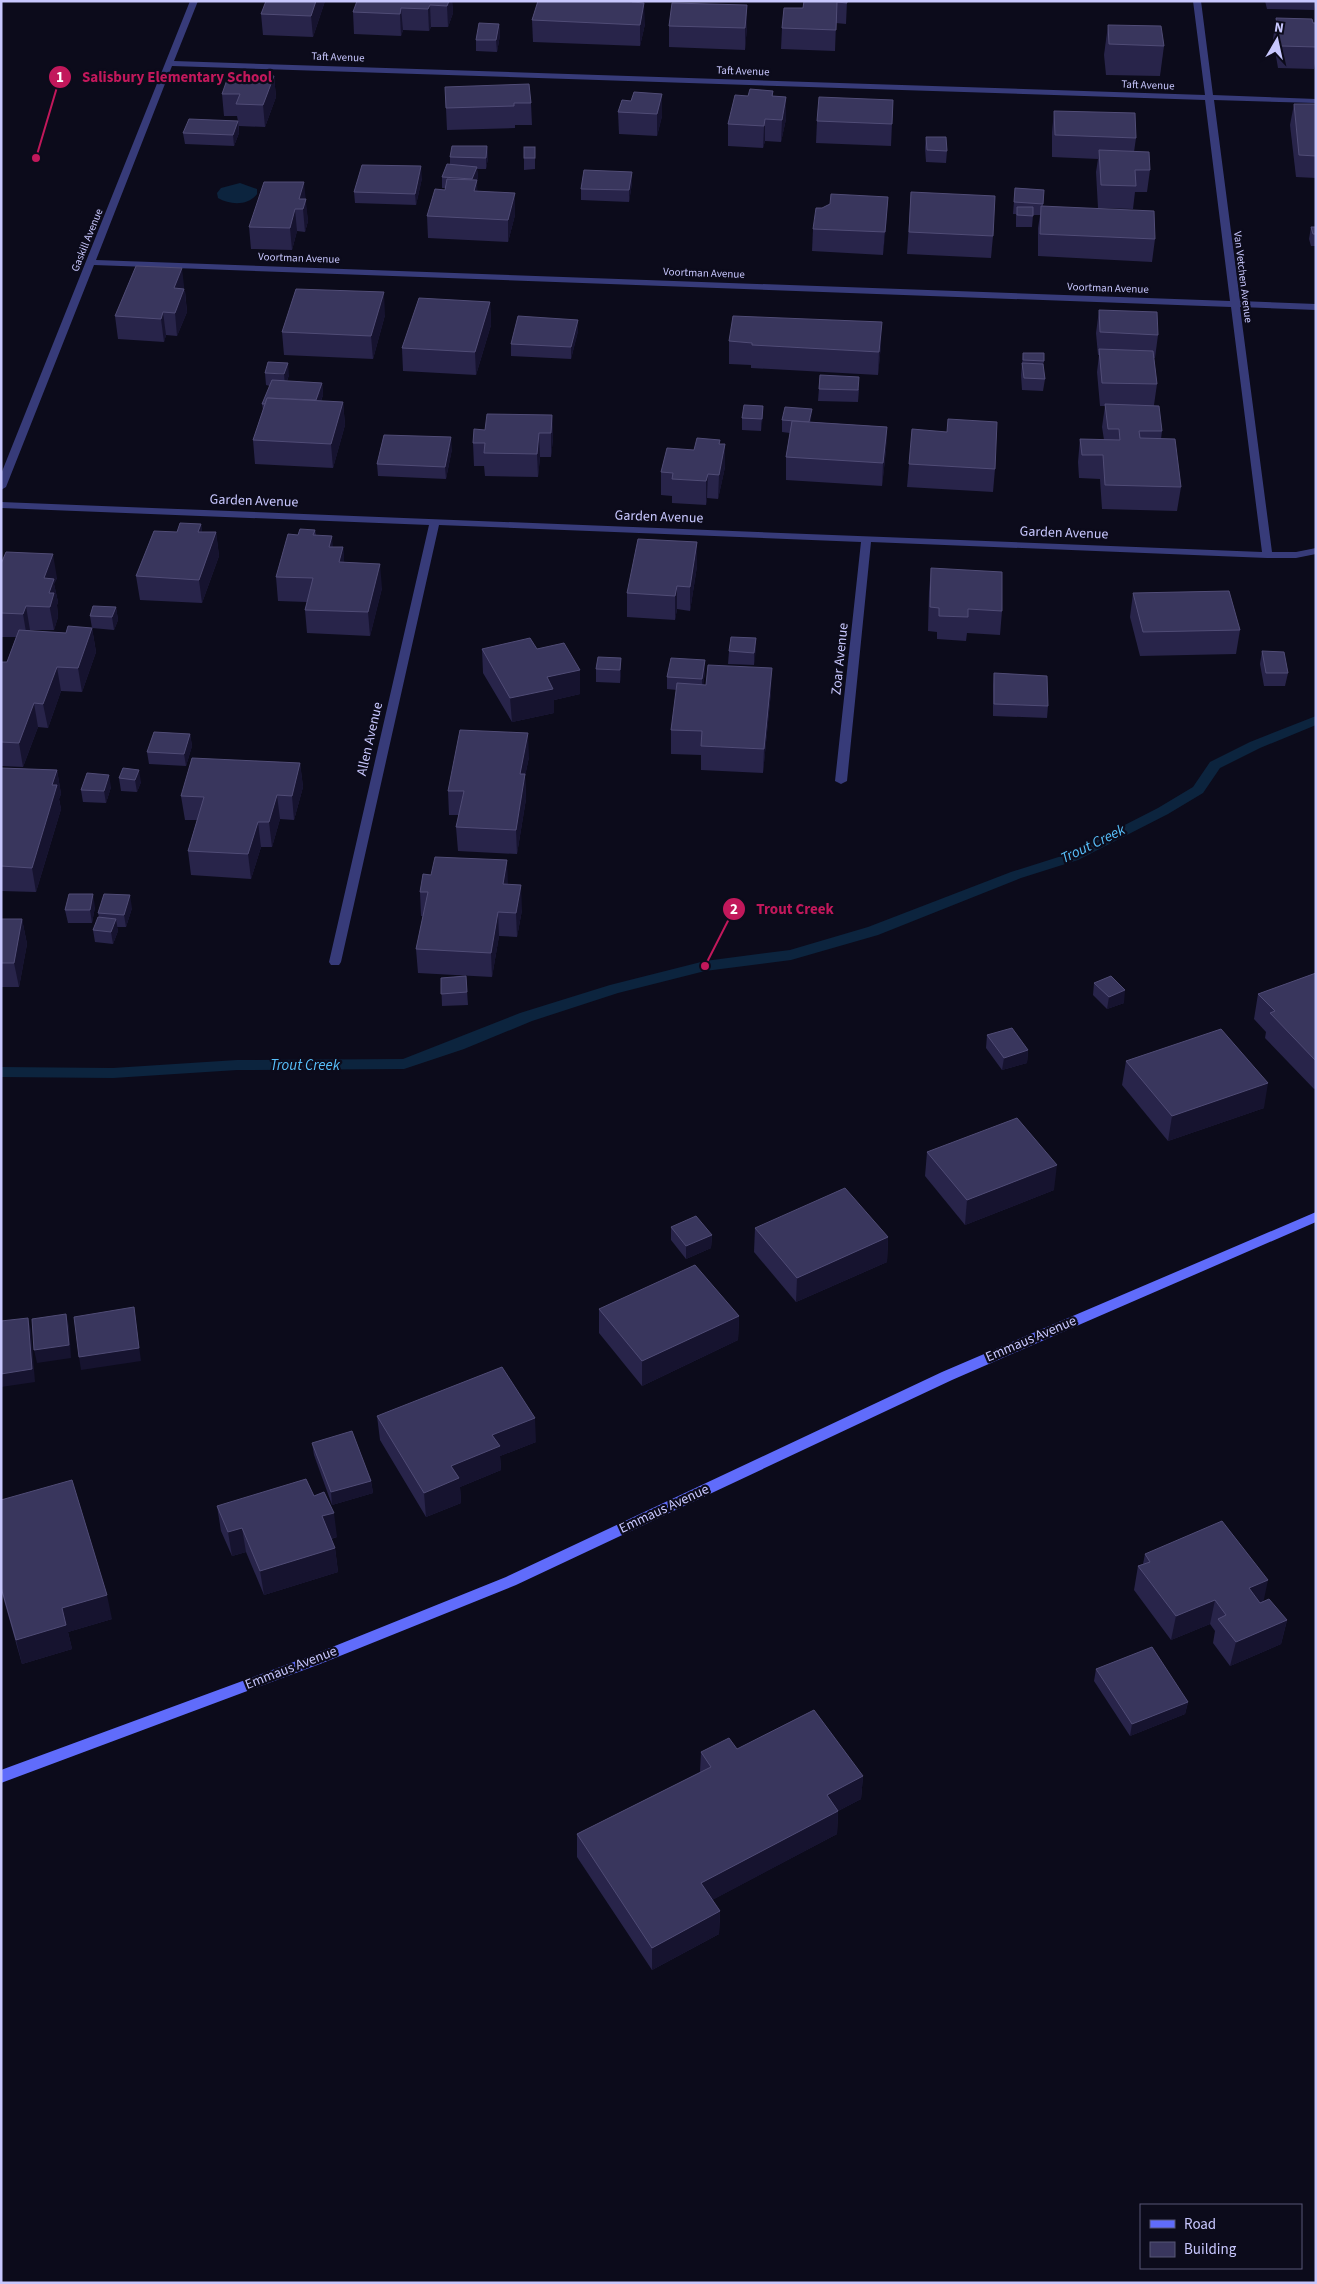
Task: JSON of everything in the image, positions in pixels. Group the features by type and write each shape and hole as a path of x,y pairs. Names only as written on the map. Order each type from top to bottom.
{"main road":[{"name":"Emmaus Avenue","path":"1,1777 315,1660 511,1581 947,1376 1316,1217"}],"street":[{"name":"Gaskill Avenue","path":"1,487 194,1"},
{"name":"Van Vetchen Avenue","path":"1197,1 1267,555"},
{"name":"Taft Avenue","path":"170,63 1316,101"},
{"name":"Voortman Avenue","path":"91,262 1316,307"},
{"name":"Garden Avenue","path":"1,505 1267,555 1296,555 1316,552"},
{"name":"Allen Avenue","path":"335,962 434,522"},
{"name":"Zoar Avenue","path":"841,781 866,539"}],"water":[{"path":"240,183 257,189 257,194 249,201 239,203 228,202 218,198 217,193 221,188"}],"building":[{"path":"266,1 316,1 311,16 261,14"},
{"path":"357,1 449,1 447,6 430,5 428,9 401,8 400,14 353,12"},
{"path":"538,1 633,1 644,3 640,25 532,20"},
{"path":"804,1 847,1 847,3 837,2 836,30 782,28 784,8 803,8"},
{"path":"672,3 747,5 745,28 669,26"},
{"path":"1276,18 1312,19 1313,23 1316,23 1316,47 1281,46"},
{"path":"479,23 499,24 496,40 476,40"},
{"path":"1108,25 1161,26 1164,46 1109,44"},
{"path":"229,74 274,76 263,105 236,104 240,94 222,94"},
{"path":"529,84 531,103 514,103 514,106 446,108 445,87"},
{"path":"750,89 773,91 772,96 786,97 782,120 765,119 764,126 728,124 735,95 748,96"},
{"path":"634,92 662,94 657,114 618,112 622,100 631,101"},
{"path":"819,97 893,100 892,124 817,121"},
{"path":"1294,104 1316,104 1316,156 1299,155"},
{"path":"1054,111 1135,113 1136,138 1055,135"},
{"path":"189,119 238,121 233,135 183,133"},
{"path":"926,137 946,137 947,151 927,150"},
{"path":"452,146 487,146 486,158 450,157"},
{"path":"524,147 535,147 535,158 524,158"},
{"path":"1099,150 1149,152 1150,170 1135,170 1136,186 1101,185"},
{"path":"447,164 477,167 472,179 442,177"},
{"path":"362,165 421,166 415,194 354,192"},
{"path":"584,170 632,172 629,190 581,189"},
{"path":"447,179 477,180 474,191 515,193 508,220 427,216 435,189 445,190"},
{"path":"264,182 304,182 299,199 306,199 303,209 295,209 290,228 249,227"},
{"path":"1015,188 1044,190 1043,204 1014,202"},
{"path":"911,192 995,196 993,236 909,232"},
{"path":"831,194 888,197 885,232 813,229 816,208 822,208 830,204"},
{"path":"1041,206 1154,211 1155,239 1040,234"},
{"path":"1017,207 1033,207 1033,216 1017,215"},
{"path":"1311,227 1316,227 1316,234 1313,234"},
{"path":"136,266 182,268 174,288 184,289 175,313 163,312 161,319 115,316"},
{"path":"296,289 384,292 371,336 282,332"},
{"path":"419,298 490,302 475,352 402,348"},
{"path":"1099,310 1157,312 1158,335 1100,332"},
{"path":"518,316 578,320 571,347 511,344"},
{"path":"733,316 882,322 879,352 752,345 752,343 729,341"},
{"path":"1099,349 1153,351 1157,384 1102,383"},
{"path":"1023,353 1044,353 1044,361 1023,360"},
{"path":"268,362 288,363 284,374 265,373"},
{"path":"1022,363 1043,364 1045,379 1024,378"},
{"path":"820,375 859,377 858,390 819,389"},
{"path":"272,380 322,383 316,400 267,398 265,404 262,404"},
{"path":"267,398 343,402 331,444 253,440"},
{"path":"1105,404 1159,406 1162,431 1139,431 1140,438 1175,439 1181,487 1105,485 1103,455 1082,455 1080,439 1120,440 1119,429 1108,429"},
{"path":"744,405 763,406 762,419 742,418"},
{"path":"785,407 812,409 809,422 782,420"},
{"path":"487,414 552,415 551,433 539,433 537,454 484,453 485,443 473,443 474,429 485,430"},
{"path":"948,419 997,422 995,469 909,464 912,429 947,432"},
{"path":"792,421 887,427 883,463 786,457"},
{"path":"384,435 451,437 445,467 377,464"},
{"path":"697,438 720,440 719,444 725,444 719,475 708,474 706,481 672,479 673,473 661,472 667,448 694,450"},
{"path":"180,523 201,524 198,532 216,532 199,580 136,576 154,531 177,532"},
{"path":"300,529 315,530 313,535 332,536 329,547 343,547 339,562 380,564 368,612 305,610 313,578 276,577 288,534 298,535"},
{"path":"638,539 697,542 690,587 677,586 675,596 627,593"},
{"path":"6,552 53,554 44,578 54,579 49,593 54,593 50,607 26,606 23,614 1,613 1,564"},
{"path":"931,568 1002,572 1002,611 968,609 968,617 939,616 939,608 930,607"},
{"path":"1229,591 1240,630 1143,632 1133,593"},
{"path":"93,606 116,607 112,617 90,616"},
{"path":"68,626 92,628 78,668 57,667 43,704 34,703 19,743 1,742 1,662 7,662 19,630 66,633"},
{"path":"731,637 756,638 754,653 729,651"},
{"path":"530,638 537,649 564,643 580,670 547,677 553,689 510,698 482,649"},
{"path":"1262,651 1284,652 1288,673 1266,673"},
{"path":"598,657 621,658 620,670 596,669"},
{"path":"671,658 705,660 702,679 667,677"},
{"path":"708,665 772,668 764,749 701,746 702,731 671,730 677,683 706,685"},
{"path":"994,673 1047,676 1048,706 994,704"},
{"path":"460,730 528,733 520,774 525,774 516,830 456,827 464,791 448,791"},
{"path":"154,732 190,734 184,754 147,752"},
{"path":"192,758 300,763 292,796 277,795 269,822 258,822 248,854 188,851 204,797 181,796"},
{"path":"1,768 57,770 52,785 57,785 32,868 1,866"},
{"path":"123,768 139,770 135,780 119,778"},
{"path":"87,773 109,775 104,791 81,790"},
{"path":"435,857 507,860 503,884 521,885 516,913 498,912 491,953 416,949 428,892 420,892 423,874 431,875"},
{"path":"69,894 93,894 90,910 65,910"},
{"path":"104,894 130,895 124,915 98,913"},
{"path":"98,917 116,919 111,932 93,930"},
{"path":"1,919 22,919 14,963 1,963"},
{"path":"1316,973 1316,1061 1270,1013 1275,1011 1258,994"},
{"path":"466,976 467,992 441,994 441,978"},
{"path":"1111,976 1125,990 1109,997 1094,983"},
{"path":"1012,1028 1028,1050 1004,1058 987,1035"},
{"path":"1221,1029 1268,1083 1172,1116 1126,1061"},
{"path":"1017,1118 1057,1165 967,1200 927,1152"},
{"path":"845,1188 888,1237 797,1278 755,1228"},
{"path":"696,1216 712,1235 686,1246 671,1227"},
{"path":"695,1265 739,1316 642,1361 599,1309"},
{"path":"134,1307 139,1348 79,1357 74,1317"},
{"path":"66,1314 69,1345 34,1350 32,1319"},
{"path":"28,1318 32,1369 1,1374 1,1321"},
{"path":"502,1367 535,1418 492,1435 500,1446 451,1466 459,1478 424,1493 377,1416"},
{"path":"352,1431 371,1481 331,1492 312,1443"},
{"path":"306,1479 314,1496 324,1492 334,1513 322,1516 335,1548 260,1571 242,1528 228,1532 217,1506"},
{"path":"72,1480 107,1595 62,1608 66,1625 16,1640 1,1587 1,1500"},
{"path":"1222,1521 1268,1580 1249,1588 1260,1603 1269,1599 1287,1620 1236,1642 1218,1619 1226,1615 1215,1600 1176,1616 1138,1566 1150,1562 1145,1554"},
{"path":"1152,1647 1188,1702 1132,1724 1096,1669"},
{"path":"814,1710 863,1776 827,1795 838,1811 701,1883 720,1911 652,1948 577,1834 711,1767 701,1752 729,1738 737,1749"}],"waterway":[{"name":"Trout Creek","path":"1,1072 113,1073 237,1065 404,1064 458,1045 526,1017 615,989 705,966 791,955 873,931 1016,875 1073,857 1163,811 1198,790 1215,765 1255,745 1316,720"}],"place":[{"name":"Salisbury Elementary School","path":"36,158"},
{"name":"Trout Creek","path":"705,966"}]}
